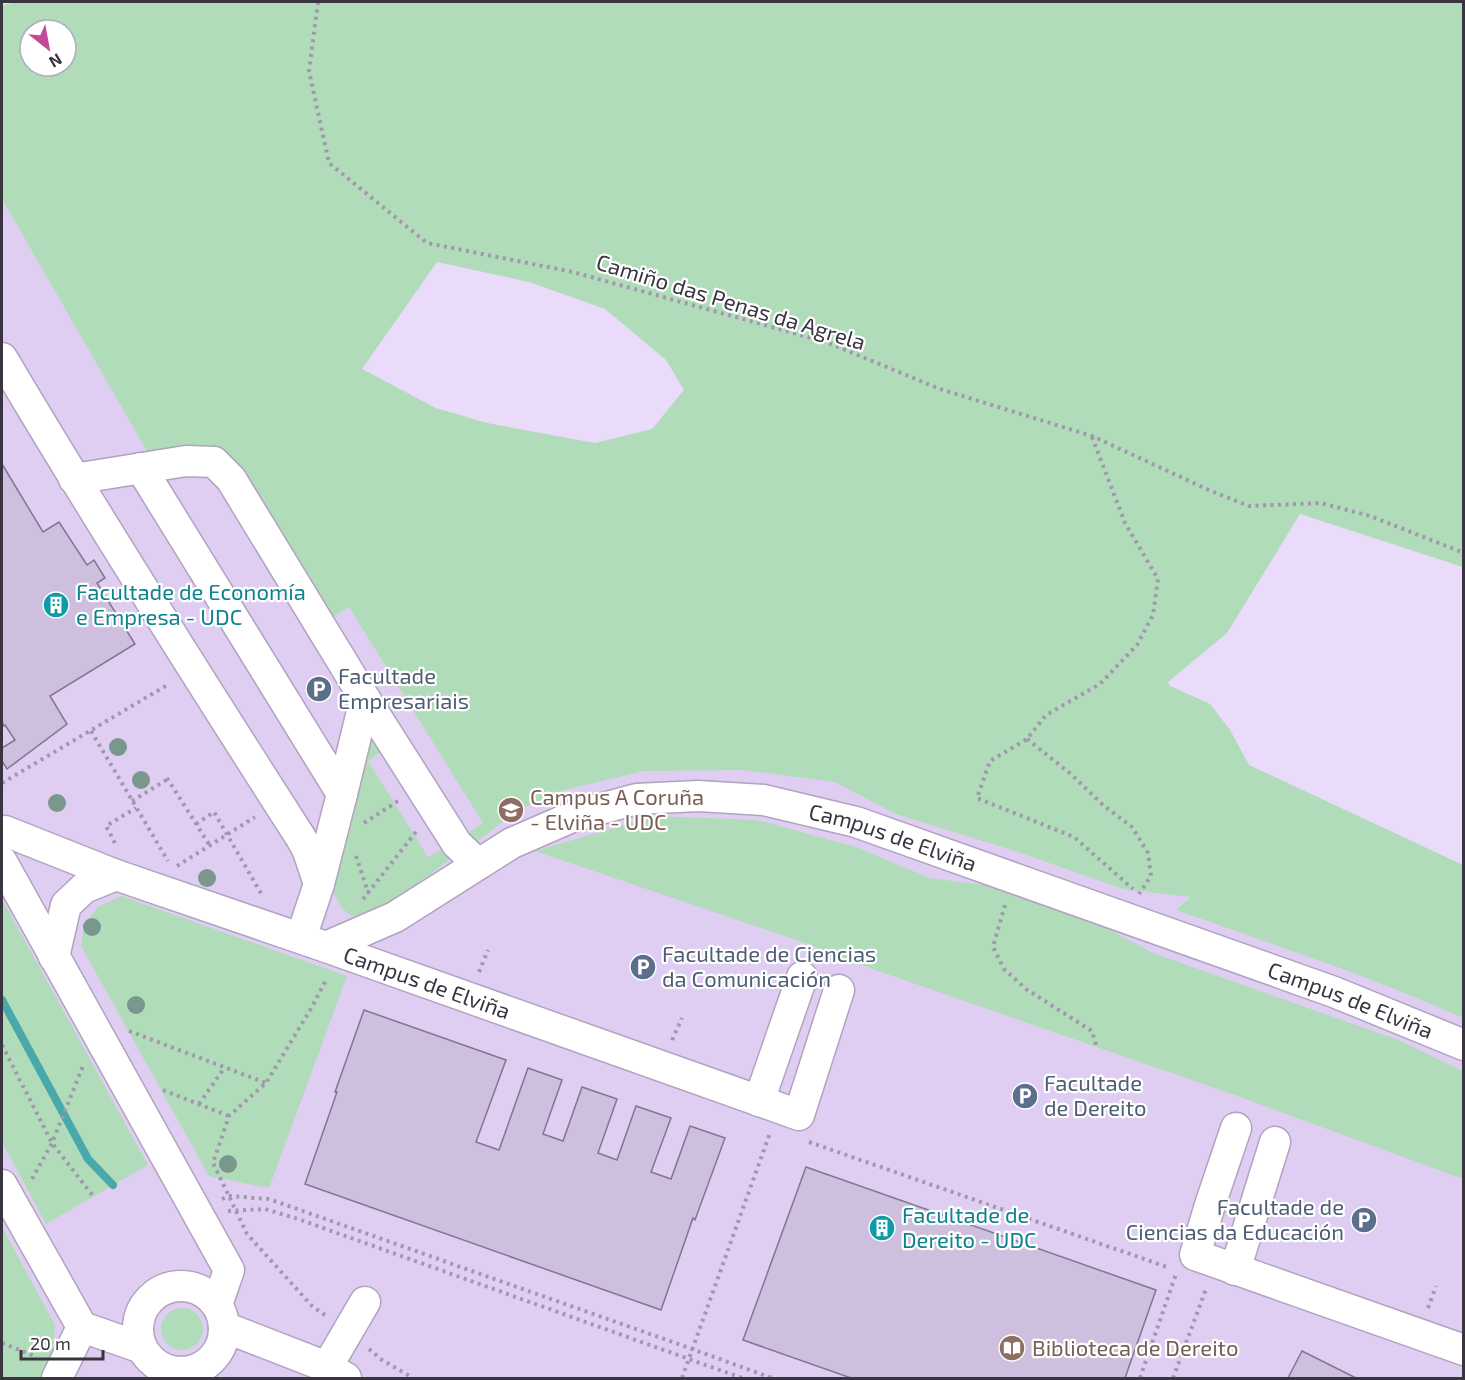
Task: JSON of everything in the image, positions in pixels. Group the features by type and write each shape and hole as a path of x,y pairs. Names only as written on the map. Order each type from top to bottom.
{"street":[{"path":"2,358 74,479 308,851 319,884"},
{"path":"74,479 186,461 214,462 231,479 365,699 457,844 478,864"},
{"path":"141,468 339,804"},
{"path":"313,942 319,884 365,699"},
{"name":"Campus de Elviña","path":"313,942 395,916 512,843 574,816 637,800 698,796 764,800 856,822 1334,992 1464,1045"},
{"name":"Campus de Elviña","path":"2,832 5,831 116,875 313,942 759,1101 802,1128"},
{"path":"2,862 229,1270 221,1316 219,1350 201,1368 180,1372 152,1365 82,1327 8,1196"},
{"path":"54,957 66,905 84,888 116,875"},
{"path":"759,1101 802,977"},
{"path":"802,1128 839,990"},
{"path":"1236,1128 1195,1255 1464,1350"},
{"path":"1235,1270 1275,1142"},
{"path":"152,1365 137,1326 142,1308 159,1291 181,1285 203,1291 221,1316 337,1373 347,1332 365,1302"},
{"path":"49,1369 82,1327"}],"path":[{"name":"Camiño das Penas da Agrela","path":"318,2 309,71 329,163 427,243 573,272 826,342 940,388 1092,436 1249,506 1321,503 1370,516 1464,552"},
{"path":"1027,739 1132,827 1148,853 1150,876 1139,894 1074,837 977,798 990,761 1027,739 1046,715 1100,684 1137,645 1153,615 1158,579 1125,523 1092,436"},
{"path":"2,783 193,670"},
{"path":"91,730 172,869 278,802"},
{"path":"132,801 168,778 210,846"},
{"path":"339,804 348,834 427,797"},
{"path":"362,902 427,797"},
{"path":"106,826 136,808"},
{"path":"196,824 214,812 227,835 313,942 312,1007 266,1083 229,1116 213,1163 247,1234 312,1306 382,1360 414,1378"},
{"path":"355,853 368,892 405,910"},
{"path":"1013,878 993,947 1004,969 1026,989 1092,1031 1096,1045"},
{"path":"125,1030 266,1083"},
{"path":"2,1045 52,1143 93,1196"},
{"path":"199,1104 225,1067"},
{"path":"159,1088 229,1116"},
{"path":"8,1196 27,1189 52,1143 71,1098"},
{"path":"802,1128 1177,1270 1140,1378"},
{"path":"682,1378 771,1129"},
{"path":"199,1216 229,1196 269,1199 772,1378"},
{"path":"199,1216 230,1209 265,1209 742,1378"},
{"path":"1173,1378 1208,1285"},
{"path":"2,1343 49,1369"},
{"path":"751,1378 753,1372"}],"shaded area":[{"name":"Campus A Coruña - Elviña - UDC","path":"2,199 118,400 218,401 655,673 1463,993 1463,1378 2,1378"}],"green space":[{"path":"18,2 1463,2 1463,567 1300,514 1227,633 1168,682 1170,686 1210,704 1230,730 1249,765 1463,865 1463,1018 1357,974 1176,910 1191,897 1123,889 1021,853 896,814 835,782 742,770 644,771 564,790 516,811 477,842 468,842 462,837 483,823 349,607 331,618 224,452 211,445 148,453 2,199 2,5","holes":["437,262 529,282 605,309 666,360 684,390 652,429 595,443 487,423 436,408 362,369"]},
{"path":"368,732 385,749 368,761 428,857 446,847 451,856 448,861 392,901 370,915 358,917 344,910 334,892"},
{"path":"655,816 757,820 856,847 930,878 1007,888 1085,917 1153,953 1398,1040 1463,1071 1463,1179 1235,1095 861,965 805,943 535,851"},
{"path":"121,896 347,976 269,1188 209,1176 81,946 84,925 98,907"},
{"path":"2,899 148,1165 46,1224 2,1142"},
{"path":"2,1227 55,1325 51,1363 45,1378 2,1378"},
{"path":"182,1308 197,1314 203,1329 197,1344 182,1350 167,1344 161,1329 167,1314"}],"building":[{"name":"Facultade de Economía e Empresa - UDC","path":"2,464 43,532 59,522 87,565 94,560 105,578 97,583 135,644 50,696 67,724 7,769 2,761 2,748 15,740 2,722"},
{"path":"364,1010 506,1060 476,1142 499,1150 528,1068 562,1080 543,1134 563,1141 582,1087 617,1099 598,1153 617,1160 636,1106 671,1118 651,1172 671,1179 690,1126 725,1138 695,1220 693,1218 661,1310 305,1184"},
{"name":"Facultade de Dereito - UDC","path":"806,1167 1156,1290 1125,1378 851,1378 743,1340"},
{"path":"1302,1351 1356,1378 1288,1378"}],"waterway":[{"path":"2,1000 88,1159 113,1185"}],"place":[{"name":"Facultade de Economía e Empresa - UDC","path":"56,605"},
{"name":"Facultade Empresariais","path":"319,689"},
{"name":"Campus A Coruña - Elviña - UDC","path":"511,810"},
{"name":"Facultade de Ciencias da Comunicación","path":"643,967"},
{"name":"Facultade de Dereito","path":"1025,1096"},
{"name":"Facultade de Ciencias da Educación","path":"1364,1220"},
{"name":"Facultade de Dereito - UDC","path":"882,1228"},
{"name":"Biblioteca de Dereito","path":"1012,1348"}]}
